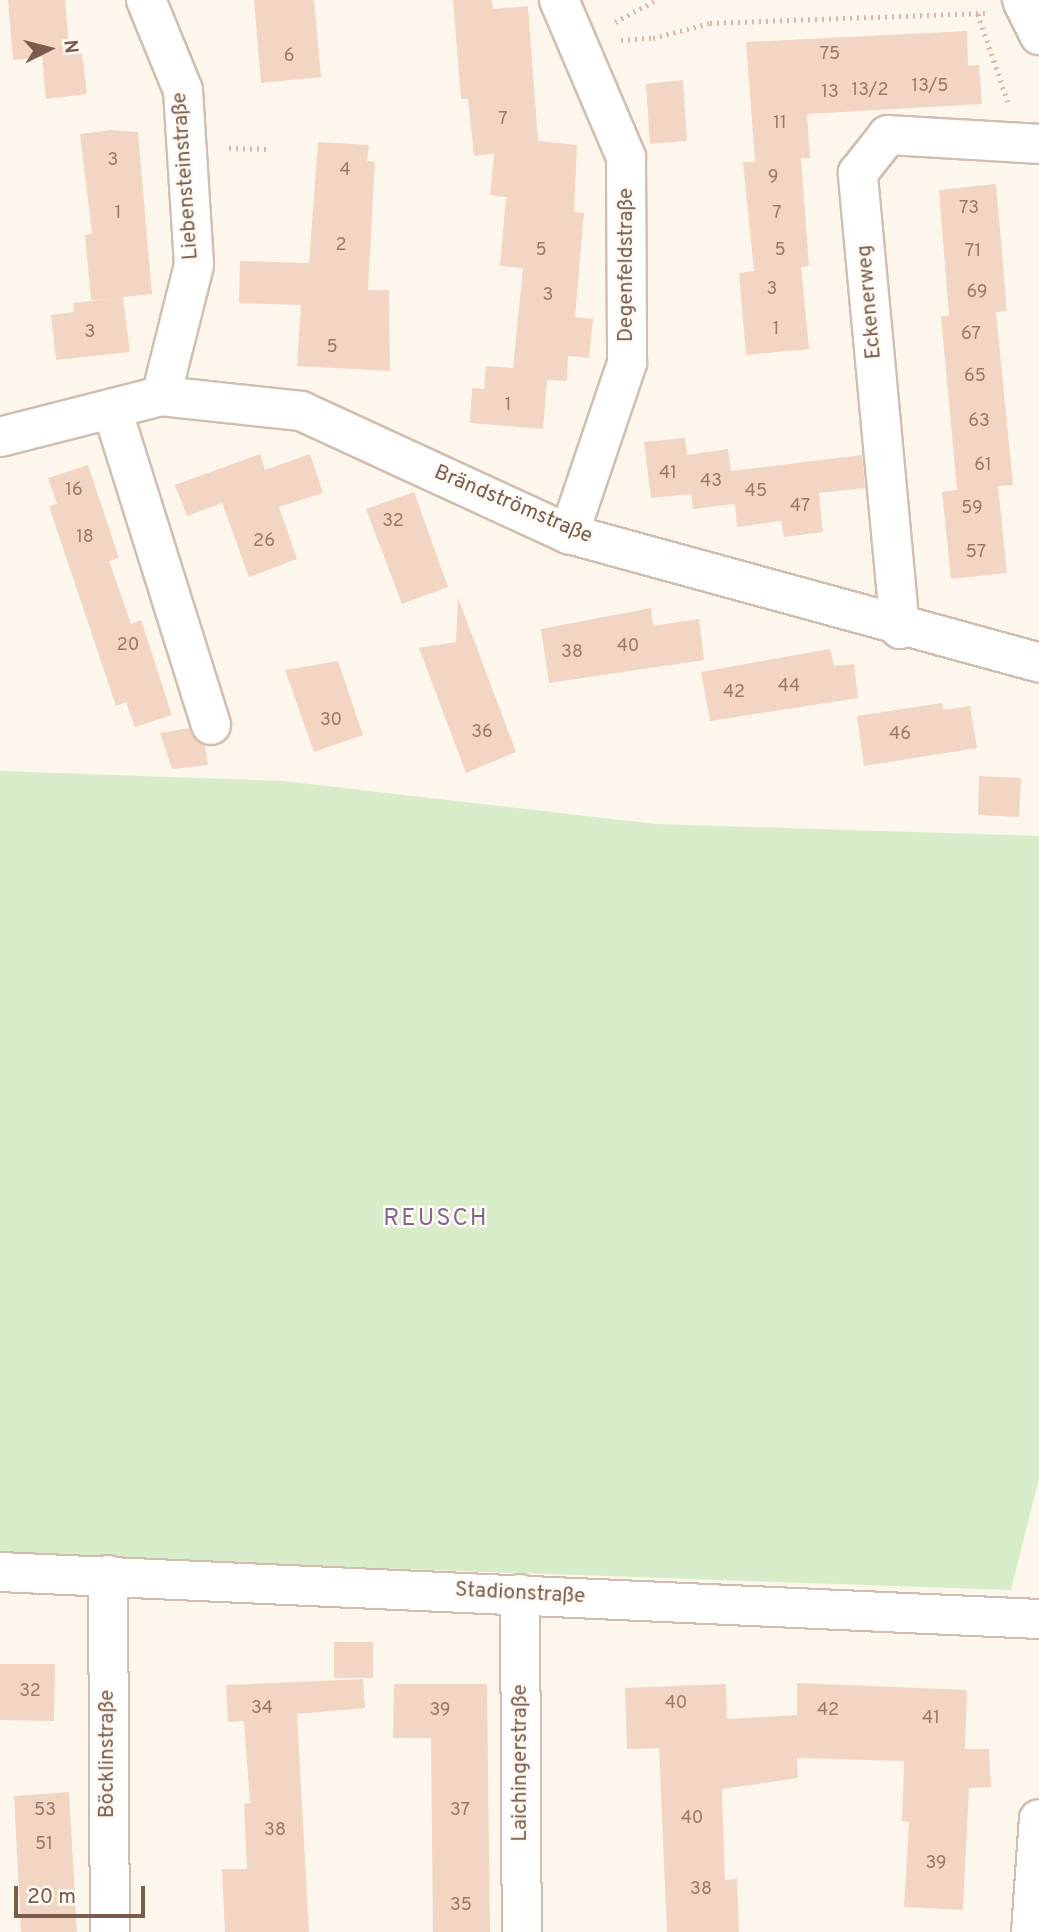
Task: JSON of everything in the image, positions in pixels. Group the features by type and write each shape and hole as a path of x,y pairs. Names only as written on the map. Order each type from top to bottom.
{"street":[{"name":"Liebensteinstraße","path":"146,0 183,90 194,265 161,396"},
{"name":"Degenfeldstraße","path":"559,0 626,157 627,363 569,534"},
{"name":"Eckenerweg","path":"900,629 858,173 888,135 1026,144"},
{"name":"Brändströmstraße","path":"0,437 161,396 302,411 569,534 900,629 1039,663"},
{"path":"112,409 211,725"},
{"name":"Stadionstraße","path":"0,1572 1039,1619"},
{"name":"Böcklinstraße","path":"108,1576 110,1932"},
{"name":"Laichingerstraße","path":"520,1594 522,1932"},
{"path":"1031,1932 1038,1838"}],"path":[{"path":"978,14 1026,144"},
{"path":"577,42 653,38 710,23 978,14 1030,15"}],"green space":[{"path":"0,771 283,781 656,824 1039,836 1039,1478 1011,1590 0,1555"}],"building":[{"path":"8,0 65,0 70,54 82,53 87,94 46,99 42,57 13,60"},
{"path":"254,0 314,0 321,77 261,83"},
{"path":"453,0 492,0 493,9 528,6 538,141 577,145 574,212 584,213 575,317 593,319 589,358 568,356 567,381 547,380 543,429 470,423 472,388 484,389 486,366 513,368 523,268 500,266 506,197 490,195 494,154 474,156 468,99 461,99"},
{"path":"967,31 968,66 979,65 982,104 807,114 810,158 801,158 809,266 801,267 809,349 746,355 739,273 754,271 743,162 755,162 746,42"},
{"path":"683,80 687,141 650,144 646,84"},
{"path":"111,130 138,132 152,294 123,297 130,352 56,360 51,315 74,312 73,303 116,298 91,300 85,235 92,234 80,134"},
{"path":"318,142 369,145 367,161 375,162 368,290 389,290 390,371 297,366 301,305 239,303 240,261 309,263"},
{"path":"996,184 1007,311 996,312 1013,485 998,486 1007,573 951,579 942,492 957,490 941,316 949,316 939,190"},
{"path":"685,438 687,455 728,449 731,471 862,455 865,488 819,493 823,532 784,537 781,521 737,527 735,504 693,509 691,494 651,498 644,442"},
{"path":"260,454 265,470 310,454 323,493 279,507 297,559 249,577 222,503 187,516 175,485"},
{"path":"88,465 119,558 109,561 131,624 141,620 172,715 135,727 126,702 116,706 49,506 57,504 48,478"},
{"path":"414,492 448,587 402,604 366,509"},
{"path":"458,598 516,752 466,773 419,648 456,642"},
{"path":"651,608 653,626 699,619 704,660 549,683 541,629"},
{"path":"830,649 834,666 854,664 858,698 710,721 701,672"},
{"path":"338,661 363,735 314,752 285,670"},
{"path":"942,703 943,710 970,706 977,748 864,766 857,716"},
{"path":"189,728 205,746 208,765 172,769 160,733"},
{"path":"979,776 1021,778 1019,817 978,815"},
{"path":"334,1642 373,1642 373,1678 334,1678"},
{"path":"0,1664 55,1664 54,1721 0,1720"},
{"path":"363,1679 365,1708 297,1714 309,1932 225,1932 222,1869 247,1869 244,1804 250,1803 244,1721 228,1722 226,1685"},
{"path":"797,1683 967,1690 965,1749 989,1749 991,1787 969,1788 963,1910 904,1907 909,1822 902,1821 904,1761 797,1758 798,1778 722,1789 725,1880 737,1879 739,1932 667,1932 659,1748 627,1749 625,1688 726,1684 727,1719 797,1715"},
{"path":"394,1684 487,1684 490,1932 433,1932 431,1738 393,1738"},
{"path":"69,1792 77,1932 21,1932 14,1796"}],"district":[{"name":"REUSCH","path":"436,1220"}]}
